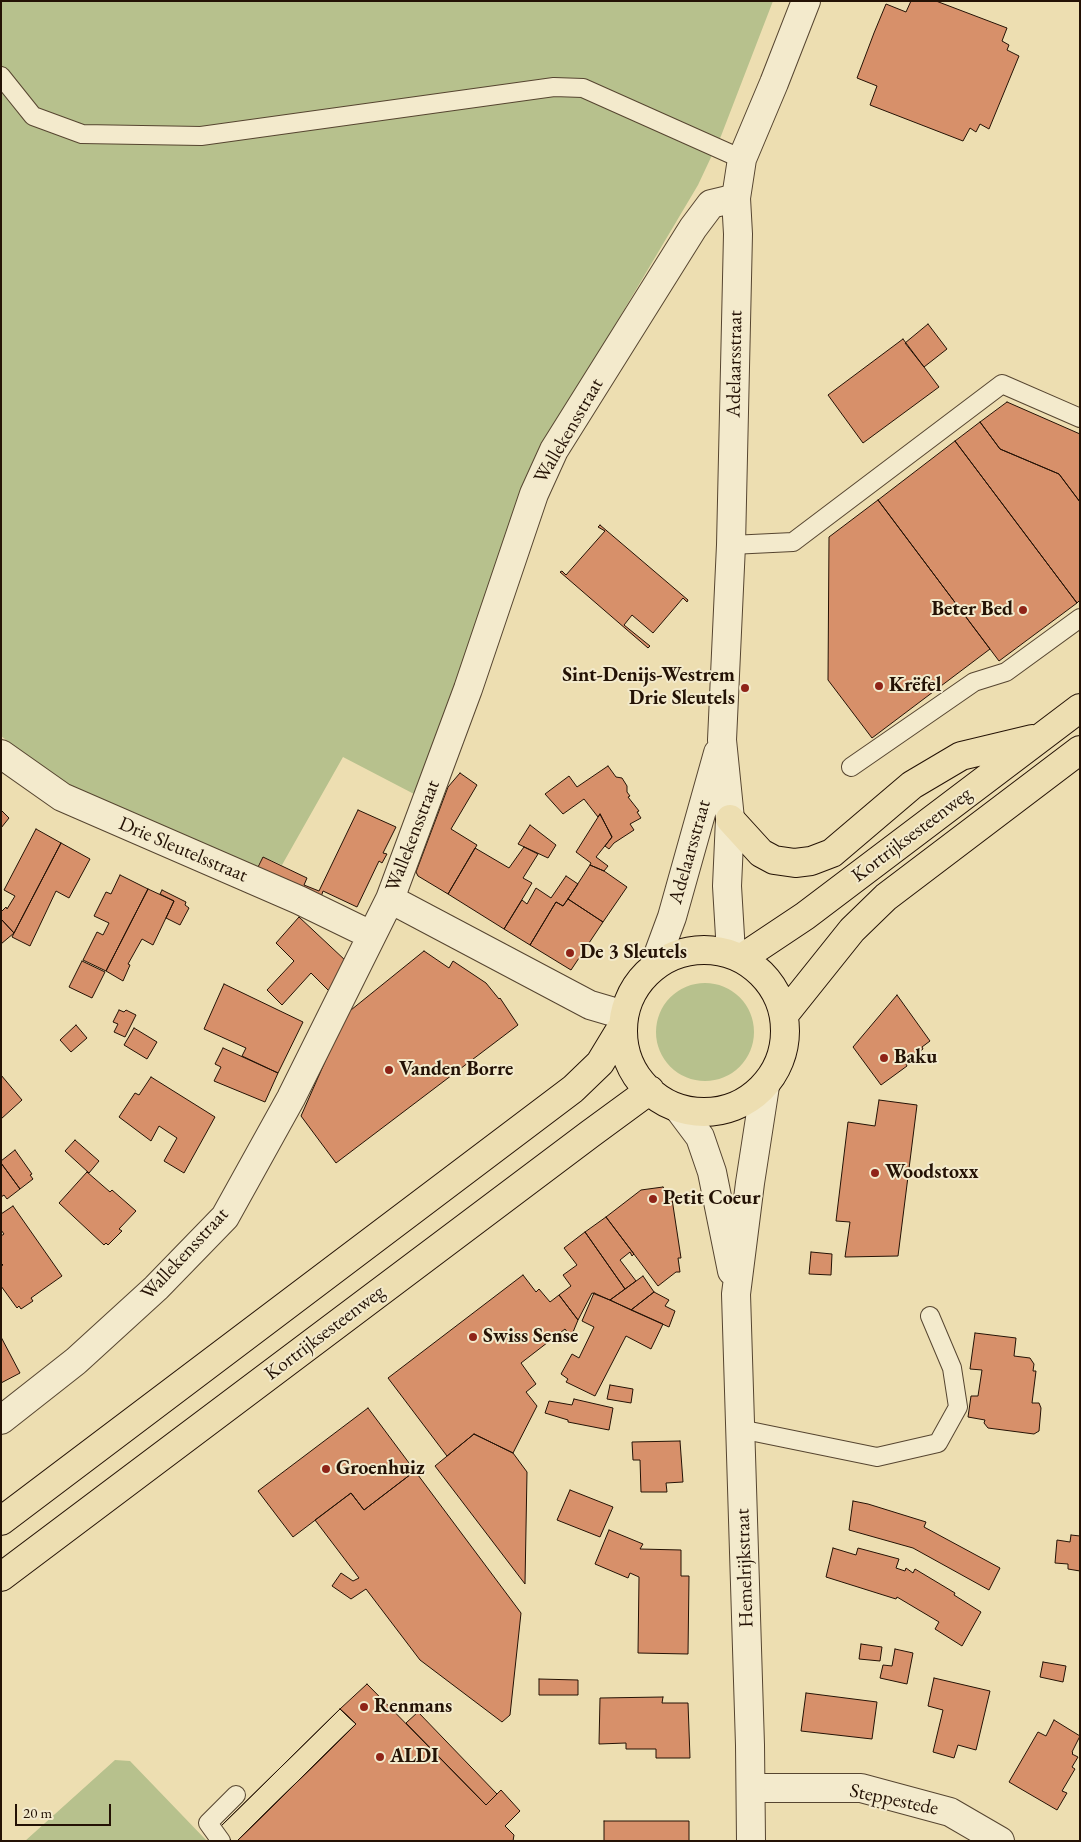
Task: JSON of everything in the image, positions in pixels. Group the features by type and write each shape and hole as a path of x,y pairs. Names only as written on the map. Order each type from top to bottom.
{"main road":[{"name":"Kortrijksesteenweg","path":"736,956 806,916 1080,708"},
{"path":"730,820 761,853 774,860 795,863 811,861 832,853 912,785 960,756 1041,737"},
{"name":"Kortrijksesteenweg","path":"784,1015 852,930 886,897 1080,750"},
{"path":"1,1522 573,1089 600,1063 622,1023 634,989 655,963 692,950 736,956 760,970 784,1015 784,1054 765,1086 747,1101 713,1113 679,1109 650,1090 627,1064 622,1023"},
{"name":"Kortrijksesteenweg","path":"1,1577 650,1090"}],"street":[{"name":"Adelaarsstraat","path":"736,956 727,886 730,820 722,740 731,545 738,234 736,198 742,159 774,84 806,1"},
{"name":"Wallekensstraat","path":"1,1420 76,1361 156,1288 225,1217 291,1098 390,898 468,689 534,494 554,450 693,228 711,204 736,198"},
{"name":"Adelaarsstraat","path":"655,963 676,902 722,740"},
{"name":"Drie Sleutelsstraat","path":"1,754 62,797 299,900 371,935"},
{"path":"390,898 622,1023"},
{"name":"Hemelrijkstraat","path":"751,1841 736,1294 765,1086"},
{"name":"Hemelrijkstraat","path":"679,1109 700,1137 712,1172 736,1294"},
{"name":"Steppestede","path":"751,1788 862,1788 950,1812 1000,1841"}],"lane":[{"path":"1,76 33,116 82,134 201,136 554,87 583,88 742,159"},
{"path":"731,545 793,542 1002,384 1080,418"},
{"path":"851,767 974,682 1006,672 1080,618"},
{"path":"740,1429 877,1457 938,1444 958,1407 952,1368 930,1316"},
{"path":"221,1841 208,1823 236,1795"}],"green space":[{"path":"1,1 773,1 721,136 698,185 551,433 474,643 414,794 343,757 282,865 263,857 255,870 62,782 1,736"},
{"path":"705,983 724,987 739,998 750,1013 754,1032 750,1051 739,1066 724,1077 705,1081 686,1077 671,1066 660,1051 656,1032 660,1013 671,998 686,987"},
{"path":"115,1760 130,1761 207,1841 25,1841"}],"building":[{"path":"911,1 936,1 1007,28 1002,41 1009,45 1007,50 1019,56 989,129 980,124 976,132 970,128 963,141 870,105 877,86 857,78 874,33 886,4 906,12"},
{"path":"928,324 947,349 924,367 905,343"},
{"path":"903,339 939,387 863,443 828,395"},
{"path":"1007,402 1080,434 1080,502 1059,474 1000,449 980,422"},
{"path":"980,422 1000,449 1059,474 1080,502 1080,600 1077,603 955,441"},
{"path":"955,441 1077,603 999,661 878,500"},
{"path":"878,500 990,649 872,738 828,680 829,537"},
{"path":"600,525 688,600 687,602 683,598 653,633 632,615 624,625 650,646 648,648 560,572 562,571 566,575 605,531 598,527"},
{"path":"608,766 616,777 622,778 627,786 627,792 630,796 628,797 639,811 637,812 641,818 630,824 634,830 614,843 609,849 605,846 612,837 600,814 598,817 584,799 563,814 545,794 569,776 577,787"},
{"path":"460,773 477,785 451,829 477,845 448,894 418,876 416,872 448,787"},
{"path":"1,810 9,818 1,828"},
{"path":"358,810 396,827 383,853 387,854 382,863 379,861 357,907 323,891 319,903 255,873 263,857 307,878 304,885 319,891"},
{"path":"600,814 612,837 596,857 608,866 604,871 590,865 591,863 576,852"},
{"path":"530,825 556,845 548,858 518,844"},
{"path":"36,829 61,843 14,933 1,919 1,912 6,907 7,909 15,896 4,890"},
{"path":"61,843 90,859 69,898 56,891 30,946 12,937"},
{"path":"524,847 538,854 523,878 532,883 504,929 448,894 475,848 509,868"},
{"path":"590,865 604,871 627,887 603,922 568,899"},
{"path":"120,875 148,889 106,971 83,960 97,932 103,935 109,923 94,916 106,892 111,894"},
{"path":"566,876 578,884 563,906 556,902 530,945 504,929 522,900 527,904 536,888 551,898"},
{"path":"148,889 174,901 153,945 142,939 128,964 130,965 123,981 106,971"},
{"path":"162,890 186,902 185,905 189,908 180,925 166,918 174,901 160,894"},
{"path":"568,899 603,922 571,970 530,945 556,902 563,906"},
{"path":"299,917 346,961 332,994 311,973 282,1005 267,990 294,961 276,943"},
{"path":"1,919 14,933 1,944"},
{"name":"Vanden Borre","path":"424,951 449,968 453,961 486,983 500,998 518,1025 336,1163 301,1116 346,1014"},
{"path":"82,961 105,972 92,998 69,987"},
{"path":"224,984 303,1022 278,1073 242,1056 246,1048 204,1029"},
{"path":"897,995 930,1041 922,1047 923,1049 919,1052 920,1054 906,1064 907,1066 881,1085 853,1047"},
{"path":"119,1010 124,1012 126,1010 136,1015 125,1037 114,1032 118,1024 113,1022"},
{"path":"76,1025 87,1038 71,1052 60,1040"},
{"path":"134,1028 157,1042 147,1059 124,1045"},
{"path":"223,1048 278,1073 265,1102 214,1081 221,1067 215,1064"},
{"path":"1,1075 22,1100 1,1119"},
{"path":"151,1077 215,1117 184,1173 164,1161 177,1138 159,1126 151,1141 119,1117 135,1093 139,1095"},
{"name":"Woodstoxx","path":"879,1100 917,1105 898,1256 845,1257 850,1222 836,1221 848,1122 875,1126"},
{"path":"75,1140 99,1161 89,1173 65,1151"},
{"path":"15,1150 32,1174 30,1175 33,1179 20,1189 1,1163"},
{"path":"1,1163 20,1189 7,1199 4,1195 1,1197"},
{"path":"87,1172 136,1211 119,1229 122,1231 108,1245 106,1243 104,1245 59,1203"},
{"path":"663,1187 672,1199 681,1258 678,1258 680,1272 676,1272 658,1286 606,1217 641,1190"},
{"path":"13,1206 62,1276 31,1298 33,1301 21,1309 19,1306 17,1308 1,1286 1,1266 3,1265 1,1263 1,1236 4,1234 1,1230 1,1214"},
{"path":"606,1217 634,1254 632,1256 630,1252 620,1260 636,1281 625,1289 585,1232"},
{"path":"585,1232 625,1289 610,1300 592,1293 578,1320 559,1295 571,1286 563,1275 577,1265 564,1248"},
{"path":"811,1252 832,1254 831,1275 809,1274"},
{"path":"523,1275 536,1292 539,1289 550,1302 559,1295 578,1320 571,1337 565,1329 521,1363 536,1384 526,1392 537,1406 513,1453 474,1434 447,1456 388,1378"},
{"path":"643,1276 654,1292 631,1310 610,1300"},
{"path":"654,1292 669,1300 665,1306 675,1311 669,1327 631,1310"},
{"path":"594,1293 663,1324 651,1349 626,1336 595,1396 566,1382 568,1379 561,1374 572,1354 579,1358 594,1327 582,1321"},
{"path":"975,1333 1016,1338 1014,1356 1030,1358 1034,1364 1033,1371 1036,1371 1032,1403 1039,1403 1041,1408 1039,1431 1034,1434 988,1428 984,1423 985,1420 968,1417 971,1396 978,1396 982,1370 970,1369"},
{"path":"1,1337 20,1373 1,1383"},
{"path":"610,1385 633,1389 631,1403 607,1399"},
{"path":"574,1399 613,1408 609,1430 568,1422 568,1420 545,1413 549,1401 572,1405"},
{"path":"368,1408 415,1471 364,1510 351,1493 293,1537 258,1491"},
{"path":"474,1434 513,1453 527,1472 525,1584 435,1466"},
{"path":"680,1441 683,1482 666,1483 667,1492 641,1492 640,1460 633,1460 632,1442"},
{"path":"415,1471 521,1613 510,1715 502,1722 420,1660 366,1589 351,1599 332,1586 341,1573 353,1581 359,1578 315,1520 351,1493 364,1510"},
{"path":"570,1490 613,1507 600,1537 557,1520"},
{"path":"853,1501 926,1522 924,1527 1000,1568 989,1590 913,1548 849,1530"},
{"path":"609,1530 643,1544 640,1549 681,1550 681,1576 689,1576 688,1654 638,1653 639,1577 630,1573 628,1578 595,1564"},
{"path":"1071,1535 1080,1536 1080,1571 1068,1569 1068,1564 1055,1563 1057,1540 1070,1542"},
{"path":"833,1548 856,1555 858,1548 899,1559 896,1568 905,1571 906,1568 913,1573 915,1569 955,1593 954,1595 981,1612 962,1646 935,1629 939,1622 897,1597 896,1599 826,1577"},
{"path":"861,1644 882,1647 880,1661 859,1659"},
{"path":"895,1649 913,1653 907,1684 880,1678 883,1665 892,1666"},
{"path":"1043,1662 1066,1666 1063,1682 1040,1677"},
{"path":"934,1678 990,1691 976,1750 958,1745 954,1758 933,1752 943,1710 928,1706"},
{"path":"539,1679 578,1680 578,1695 539,1695"},
{"name":"ALDI","path":"367,1684 486,1805 501,1790 520,1811 505,1826 514,1835 513,1841 237,1841 356,1724 340,1709"},
{"path":"806,1693 877,1702 872,1739 801,1731"},
{"path":"663,1697 662,1703 688,1703 690,1758 656,1758 656,1749 626,1749 626,1743 599,1744 600,1698"},
{"path":"340,1709 356,1724 237,1841 232,1841 219,1828"},
{"path":"340,1709 356,1724 237,1841 232,1841 219,1828"},
{"path":"418,1712 497,1794 486,1805 406,1723"},
{"path":"1054,1720 1080,1736 1072,1752 1072,1754 1078,1757 1072,1767 1075,1769 1062,1791 1067,1793 1057,1810 1009,1782 1038,1732 1046,1736"},
{"path":"604,1821 689,1821 689,1841 604,1841"}],"place":[{"name":"Beter Bed","path":"1023,610"},
{"name":"Krëfel","path":"879,686"},
{"name":"Sint-Denijs-Westrem Drie Sleutels","path":"745,688"},
{"name":"De 3 Sleutels","path":"570,953"},
{"name":"Baku","path":"884,1058"},
{"name":"Vanden Borre","path":"389,1070"},
{"name":"Woodstoxx","path":"875,1173"},
{"name":"Petit Coeur","path":"653,1199"},
{"name":"Swiss Sense","path":"473,1337"},
{"name":"Groenhuiz","path":"326,1469"},
{"name":"Renmans","path":"364,1707"},
{"name":"ALDI","path":"380,1757"}]}
